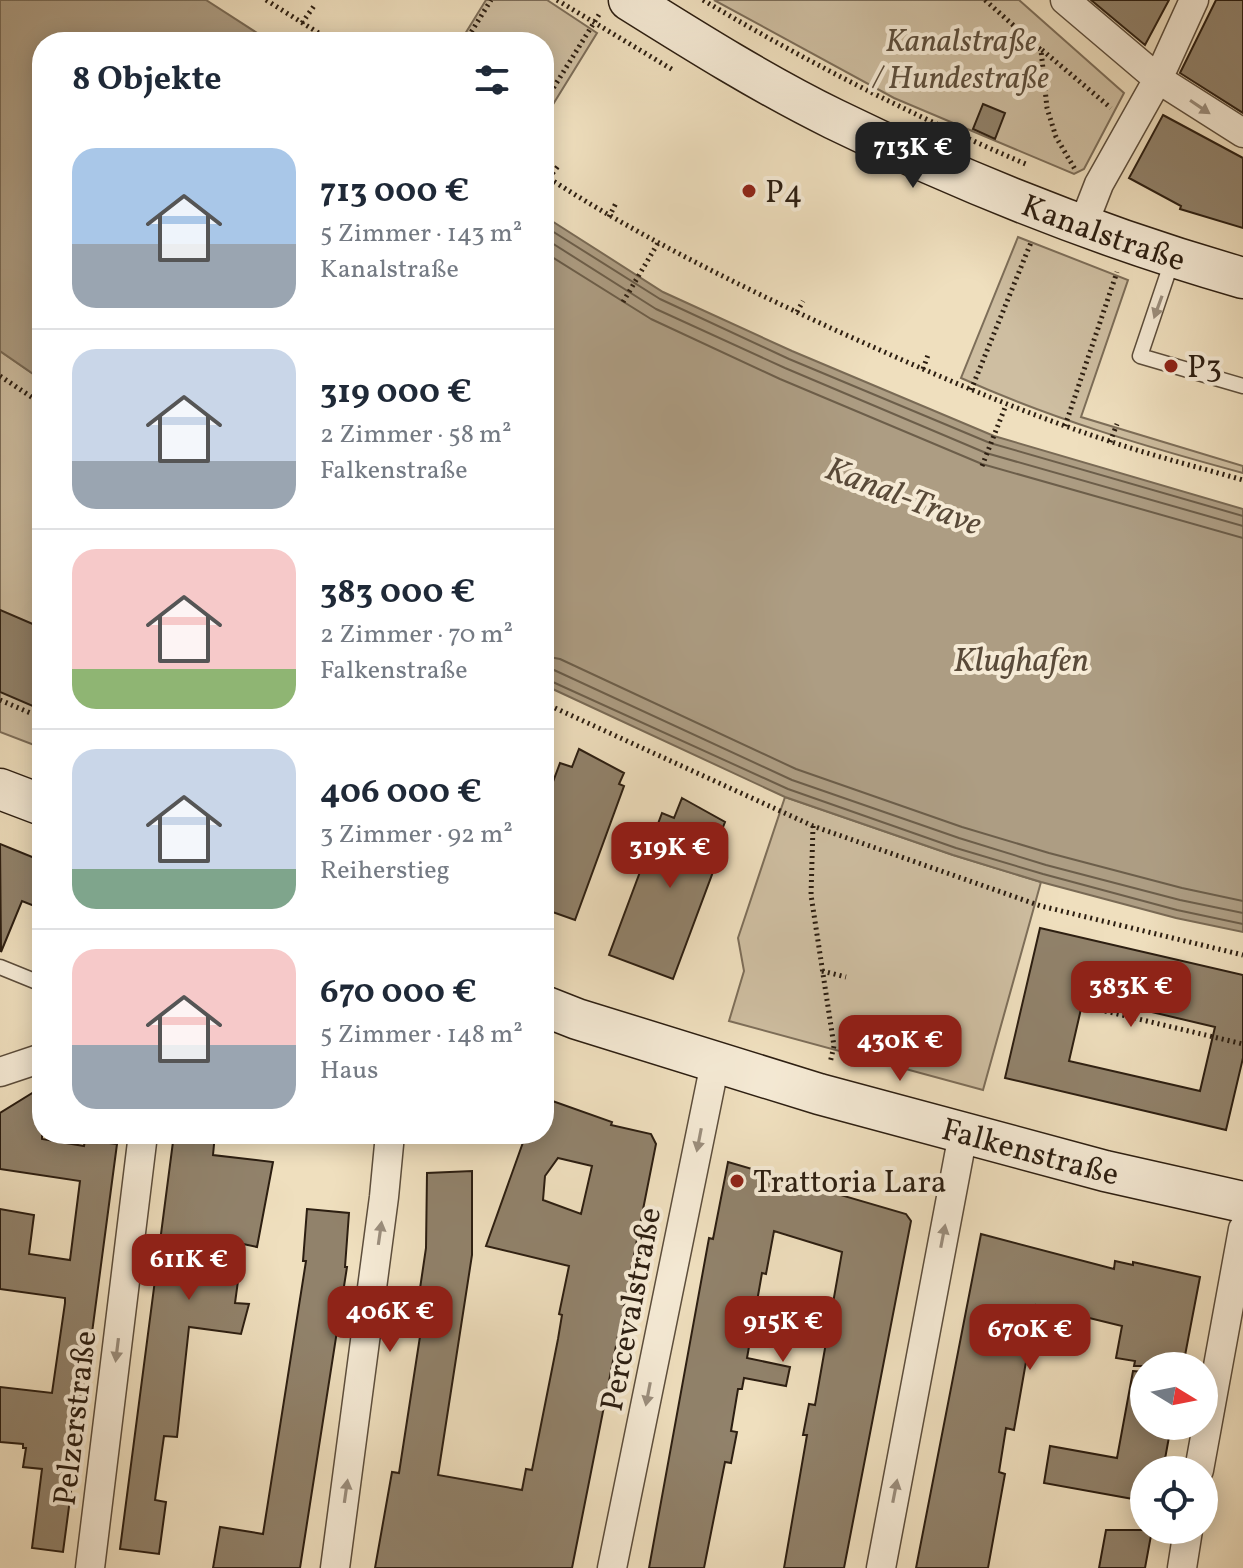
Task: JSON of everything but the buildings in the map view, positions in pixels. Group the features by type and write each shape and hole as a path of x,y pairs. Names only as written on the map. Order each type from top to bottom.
{"main road":[{"name":"Kanalstraße","path":"629,0 709,50 832,118 959,176 1173,258 1243,278"},
{"path":"0,789 32,801"},
{"name":"Falkenstraße","path":"554,1009 715,1063 963,1134 1105,1171 1243,1202"}],"street":[{"path":"1065,0 1158,79 1243,133"},
{"path":"1083,225 1099,184 1158,79 1194,0"},
{"path":"0,1072 32,1061"},
{"name":"Percevalstraße","path":"612,1568 715,1063"},
{"path":"881,1568 963,1134"},
{"name":"Pelzerstraße","path":"90,1568 142,1144"},
{"path":"335,1568 389,1144"},
{"path":"1202,1456 1243,1229"},
{"path":"1182,1568 1186,1544"}],"lane":[{"path":"1173,258 1140,356 1243,386"},
{"path":"0,967 32,980"}],"path":[{"path":"266,0 317,32"},
{"path":"471,32 491,0"},
{"path":"554,87 594,23 557,0"},
{"path":"703,0 866,92 1039,170"},
{"path":"985,0 1133,126"},
{"path":"302,23 314,6"},
{"path":"1041,50 1047,108 1056,137 1076,172 1099,184"},
{"path":"554,170 558,166"},
{"path":"554,182 658,243 797,312 971,390 1110,442 1243,480"},
{"path":"609,217 616,203"},
{"path":"971,390 1032,240"},
{"path":"623,302 658,243"},
{"path":"1065,426 1117,271"},
{"path":"797,312 803,301"},
{"path":"923,369 928,355"},
{"path":"1,380 32,398"},
{"path":"982,466 1006,405"},
{"path":"1110,442 1117,424"},
{"path":"0,700 32,714"},
{"path":"554,708 813,826 1041,906 1243,955"},
{"path":"813,826 811,895 834,1046 829,1068"},
{"path":"822,971 846,977"},
{"path":"1105,1011 1243,1044"}],"green space":[{"path":"486,0 547,0 597,33 554,103 554,32 466,32"},
{"name":"Kanalstraße / Hundestraße","path":"714,0 1019,0 1124,93 1084,169 1074,174 894,98"},
{"path":"1018,237 1128,280 1081,417 1243,466 1243,473 1100,431 961,378"},
{"path":"0,351 32,373 32,744 0,732"},
{"path":"785,797 1041,882 983,1090 729,1021 744,971 738,938"}],"water":[{"path":"0,0 206,0 256,32 32,32 32,373 0,351"},
{"name":"Klughafen","path":"554,222 663,292 792,351 994,436 1243,509 1243,932 1176,918 1041,882 785,797 554,690"}],"place":[{"name":"P4","path":"749,191"},
{"name":"P3","path":"1171,366"},
{"name":"Trattoria Lara","path":"737,1181"}],"water label":[{"name":"Kanal-Trave","path":"904,495"}]}
